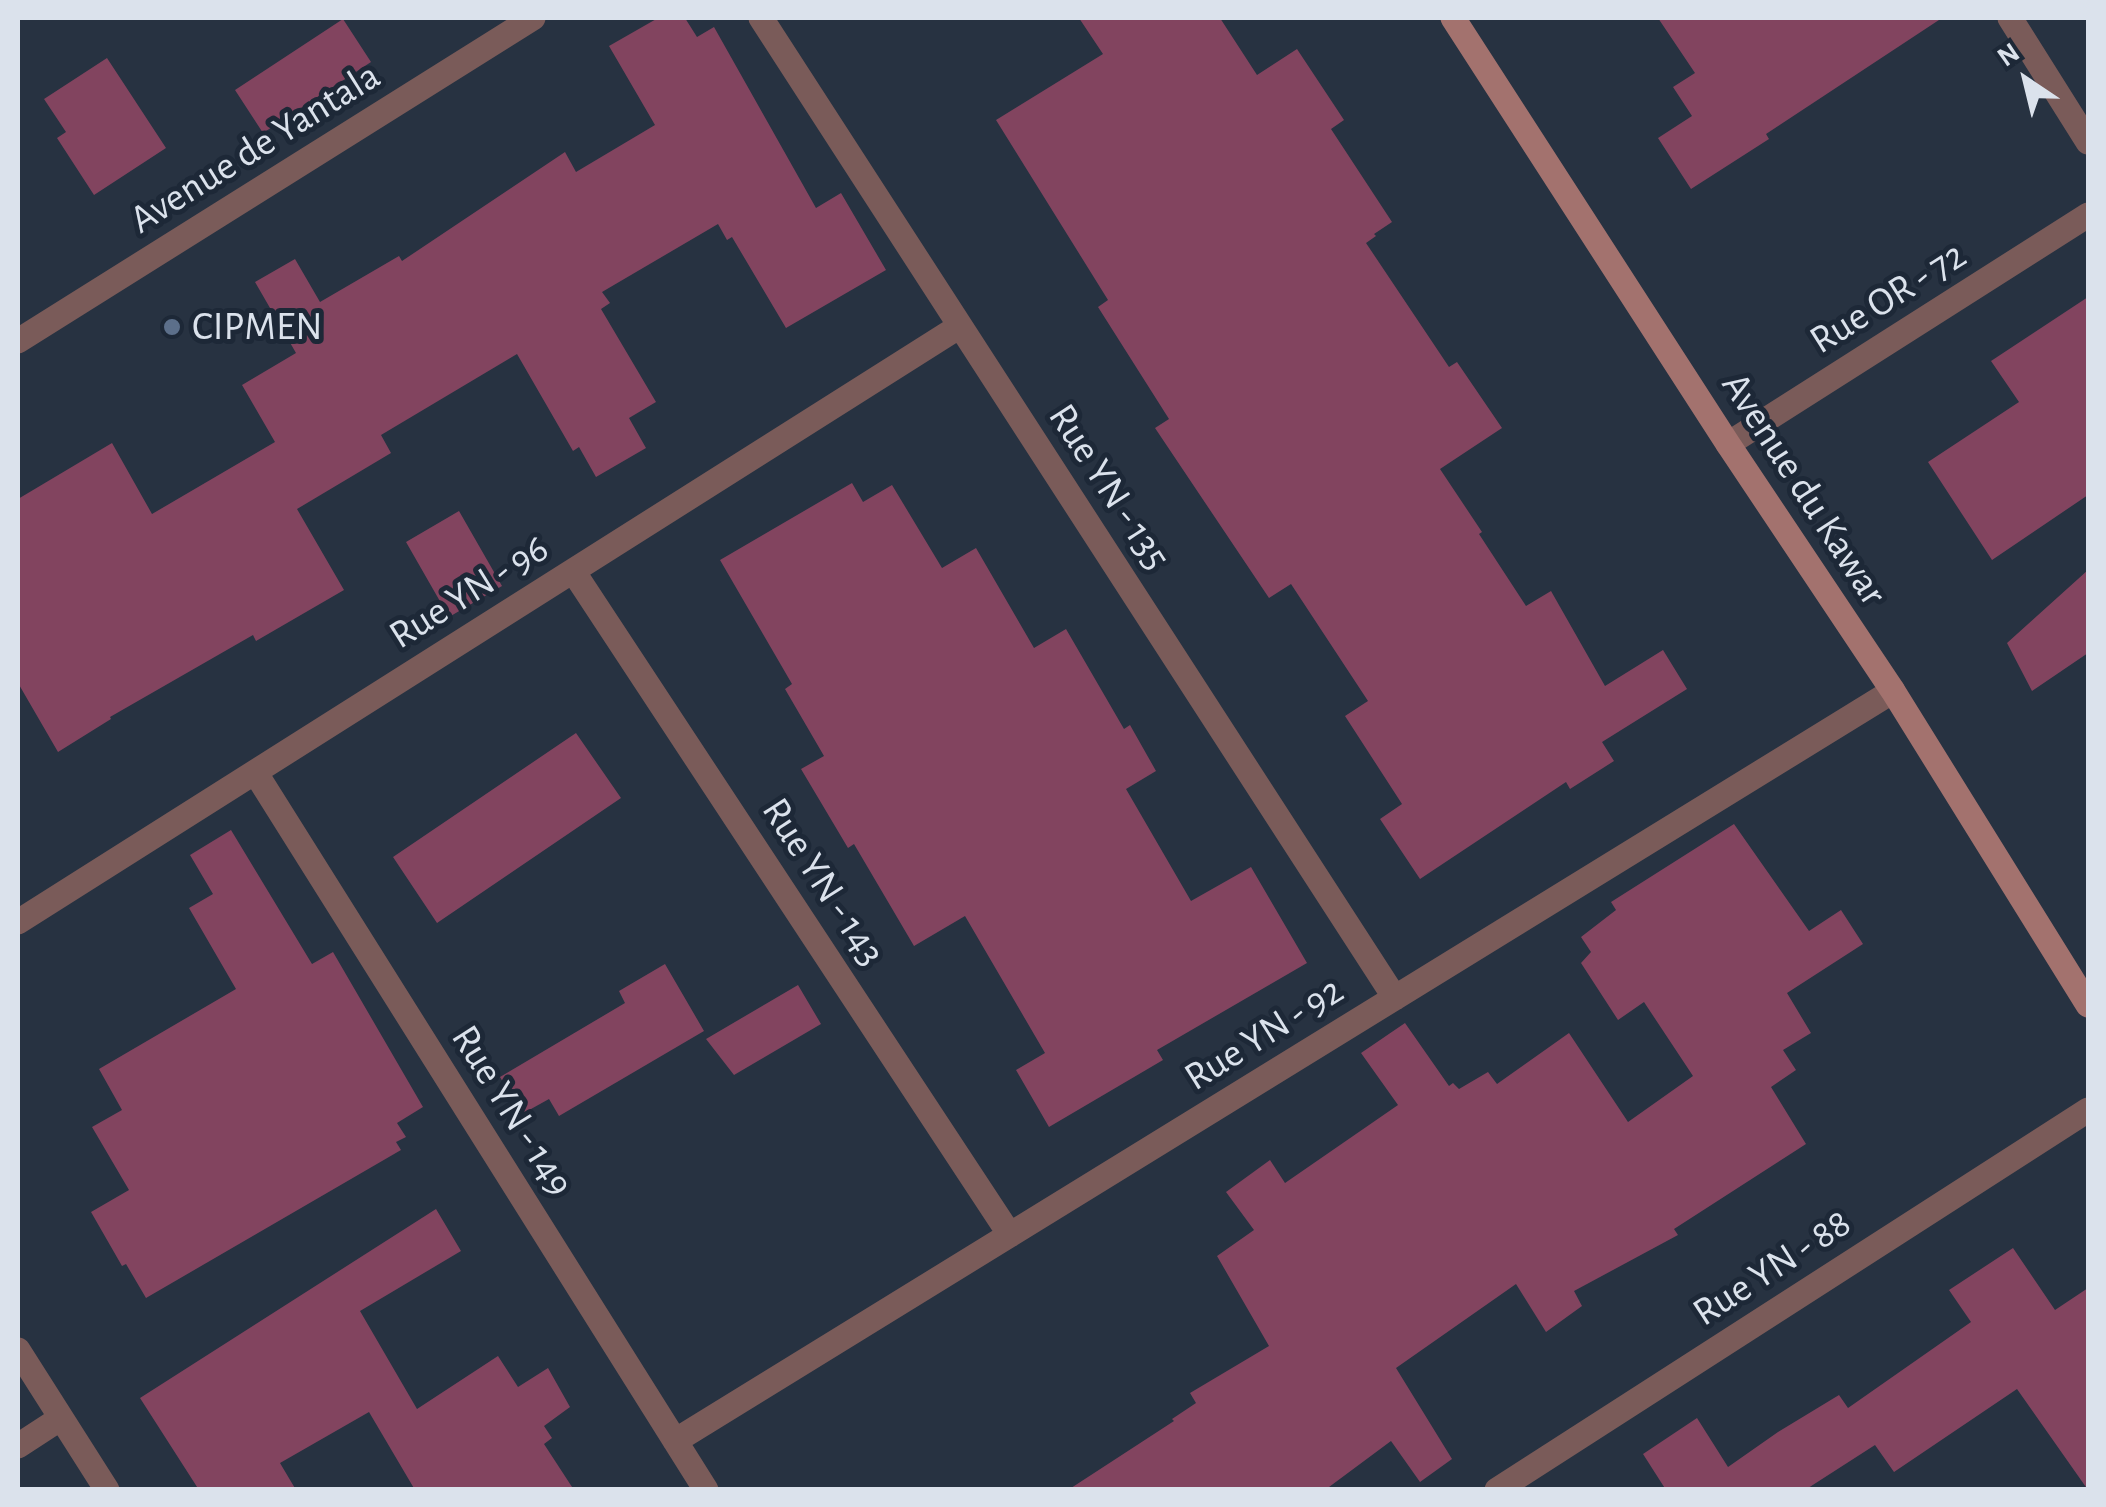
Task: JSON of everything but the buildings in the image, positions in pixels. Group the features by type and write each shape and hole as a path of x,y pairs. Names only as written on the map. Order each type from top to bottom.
{"street":[{"name":"Avenue de Yantala","path":"18,341 533,18"},
{"name":"Rue YN - 135","path":"762,18 1395,998"},
{"name":"Avenue du Kawar","path":"1453,18 1893,691 2088,1005"},
{"path":"2010,18 2088,142"},
{"name":"Rue OR - 72","path":"1728,444 2088,216"},
{"name":"Rue YN - 96","path":"18,922 960,326"},
{"name":"Rue YN - 143","path":"572,571 1010,1235"},
{"name":"Rue YN - 92","path":"675,1441 1893,691"},
{"name":"Rue YN - 149","path":"255,772 706,1490"},
{"name":"Rue YN - 88","path":"1496,1490 2088,1110"},
{"path":"18,1350 107,1490"},
{"path":"18,1446 61,1418"}],"place":[{"name":"CIPMEN","path":"172,327"}]}
